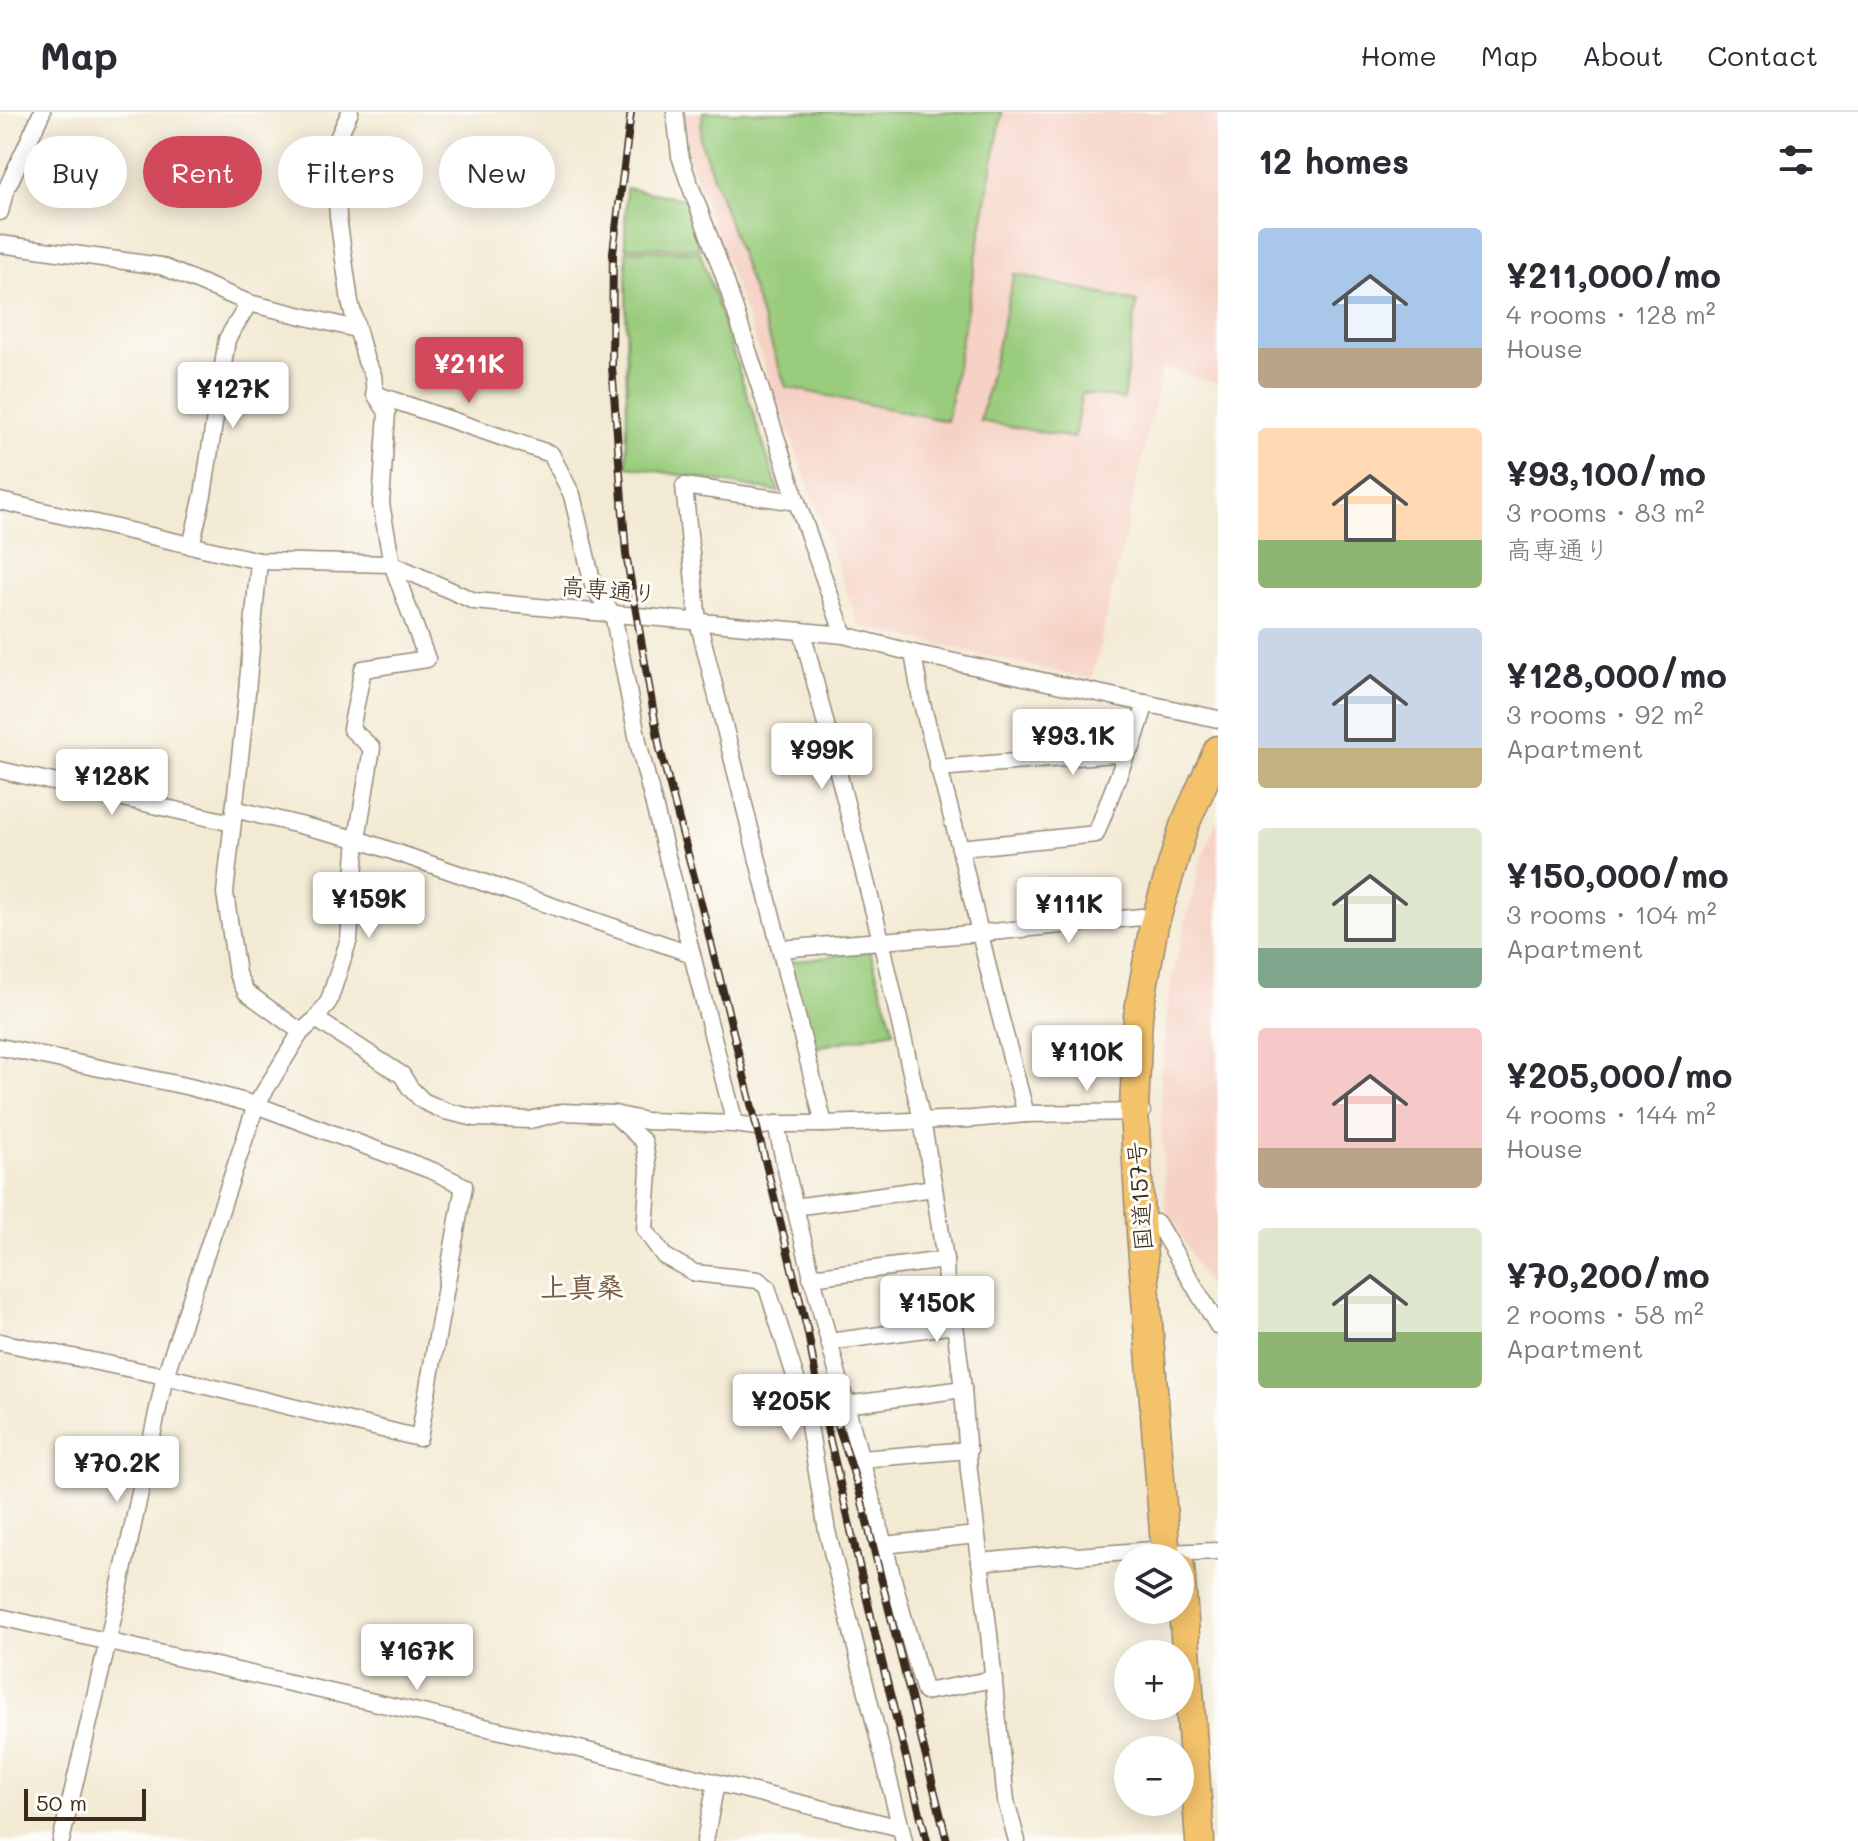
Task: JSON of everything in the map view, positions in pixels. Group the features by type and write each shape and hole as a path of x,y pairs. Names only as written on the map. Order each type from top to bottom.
{"highway":[{"name":"国道157号","path":"1173,1544 1141,1232 1138,1016 1156,919 1184,826 1218,750"},
{"name":"国道157号","path":"1173,1544 1157,1223 1141,1112 1170,929 1199,829 1218,786"},
{"name":"国道157号","path":"1180,1624 1200,1841"},
{"path":"1183,1816 1185,1841"}],"street":[{"path":"0,212 5,192 42,112"},
{"path":"61,1841 165,1376 256,1105 301,1032 316,1019 329,1001 349,939 357,839 372,748 351,729 363,669 427,659 392,564 381,504 387,412 375,394 373,375 356,329 338,217 337,140 350,112"},
{"path":"675,112 680,156 724,276 797,502 844,635"},
{"path":"0,244 161,266 249,303 356,329"},
{"path":"191,546 203,495 227,339 249,303"},
{"path":"375,394 551,454 572,495 594,589 613,614 639,746 735,1124"},
{"path":"797,502 684,486 698,621 824,1124"},
{"name":"高専通り","path":"0,501 259,561 392,564 474,601 844,635 913,653 1218,719"},
{"path":"259,561 225,893 237,974 246,992 301,1032"},
{"path":"802,631 881,940 934,1188 963,1389 1006,1801 1017,1841"},
{"path":"913,653 921,700 1026,1114"},
{"path":"960,848 1096,834 1132,747 1146,703"},
{"path":"938,768 1127,753"},
{"path":"0,770 357,839 692,954"},
{"path":"780,949 1141,917 1156,919"},
{"path":"316,1019 402,1075 423,1101 445,1111 475,1118 530,1120 563,1112 614,1114 646,1121 756,1127 1026,1114 1141,1112"},
{"path":"0,1047 190,1087 256,1105 433,1171 464,1186 419,1438 165,1376 0,1342"},
{"path":"0,1617 563,1745 903,1834 827,1531 807,1414 767,1287 758,1280 695,1273 664,1256 645,1230 649,1171 644,1142 614,1114"},
{"path":"776,1124 811,1277 925,1692 994,1679"},
{"path":"794,1207 934,1188"},
{"path":"1157,1223 1218,1326"},
{"path":"811,1277 945,1260"},
{"path":"829,1342 955,1325"},
{"path":"846,1405 963,1389"},
{"path":"861,1459 969,1450"},
{"path":"884,1545 976,1535"},
{"path":"1194,1555 1218,1551"},
{"path":"980,1562 1114,1553"},
{"path":"705,1841 716,1783"}],"shaded area":[{"path":"685,112 1218,112 1218,383 1162,369 1092,680 859,626 687,153"},
{"path":"1218,817 1218,1305 1166,1209 1161,1071 1169,990 1200,864"}],"green space":[{"path":"703,112 1002,112 947,421 786,387 700,139"},
{"path":"626,188 685,199 700,249 625,247"},
{"path":"626,250 700,252 779,492 627,466"},
{"path":"1014,274 1137,302 1123,399 1082,393 1074,438 980,421"},
{"path":"870,951 894,1031 813,1048 787,962"}],"railway":[{"path":"631,112 613,252 612,367 626,554 660,749 808,1333 818,1389 877,1642 927,1841"},
{"path":"834,1413 859,1490 947,1841"}],"district":[{"name":"上真桑","path":"582,1286"}]}
